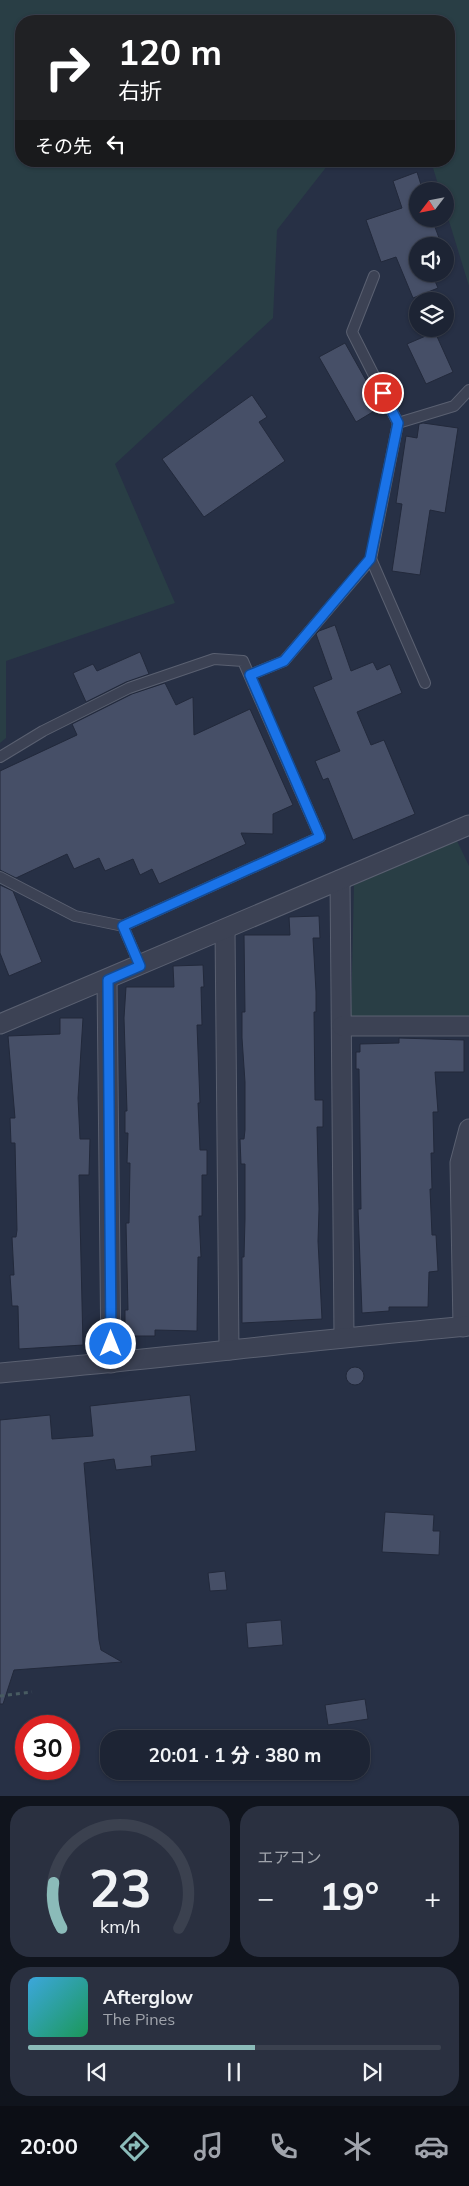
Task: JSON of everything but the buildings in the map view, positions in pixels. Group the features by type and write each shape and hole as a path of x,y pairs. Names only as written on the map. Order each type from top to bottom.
{"street":[{"path":"0,1024 108,980 469,825"},
{"path":"340,880 344,1337"},
{"path":"225,929 229,1350"},
{"path":"108,980 111,1363"},
{"path":"342,1026 469,1026"},
{"path":"0,1373 111,1363 344,1337 466,1327 460,1163 469,1129"}],"lane":[{"path":"250,675 284,661 370,559 398,423 352,332 374,276"},
{"path":"398,423 454,406 469,390"},
{"path":"370,559 425,683"},
{"path":"0,757 43,731 129,688 214,659 243,661 320,837 123,926 76,916 0,877"},
{"path":"123,926 140,966"}],"path":[{"path":"0,1696 32,1692"}],"shaded area":[{"path":"0,0 469,0 469,286 451,228 454,228 454,182 437,182 433,167 455,167 455,15 15,15 15,167 326,167 277,230 273,318 115,464 175,603 6,661 6,738 0,743"},
{"path":"457,841 469,866 469,1016 351,1016 354,885"}],"route":[{"path":"111,1344 108,980 140,966 123,926 320,837 250,675 284,661 370,559 398,423 383,393"}]}
